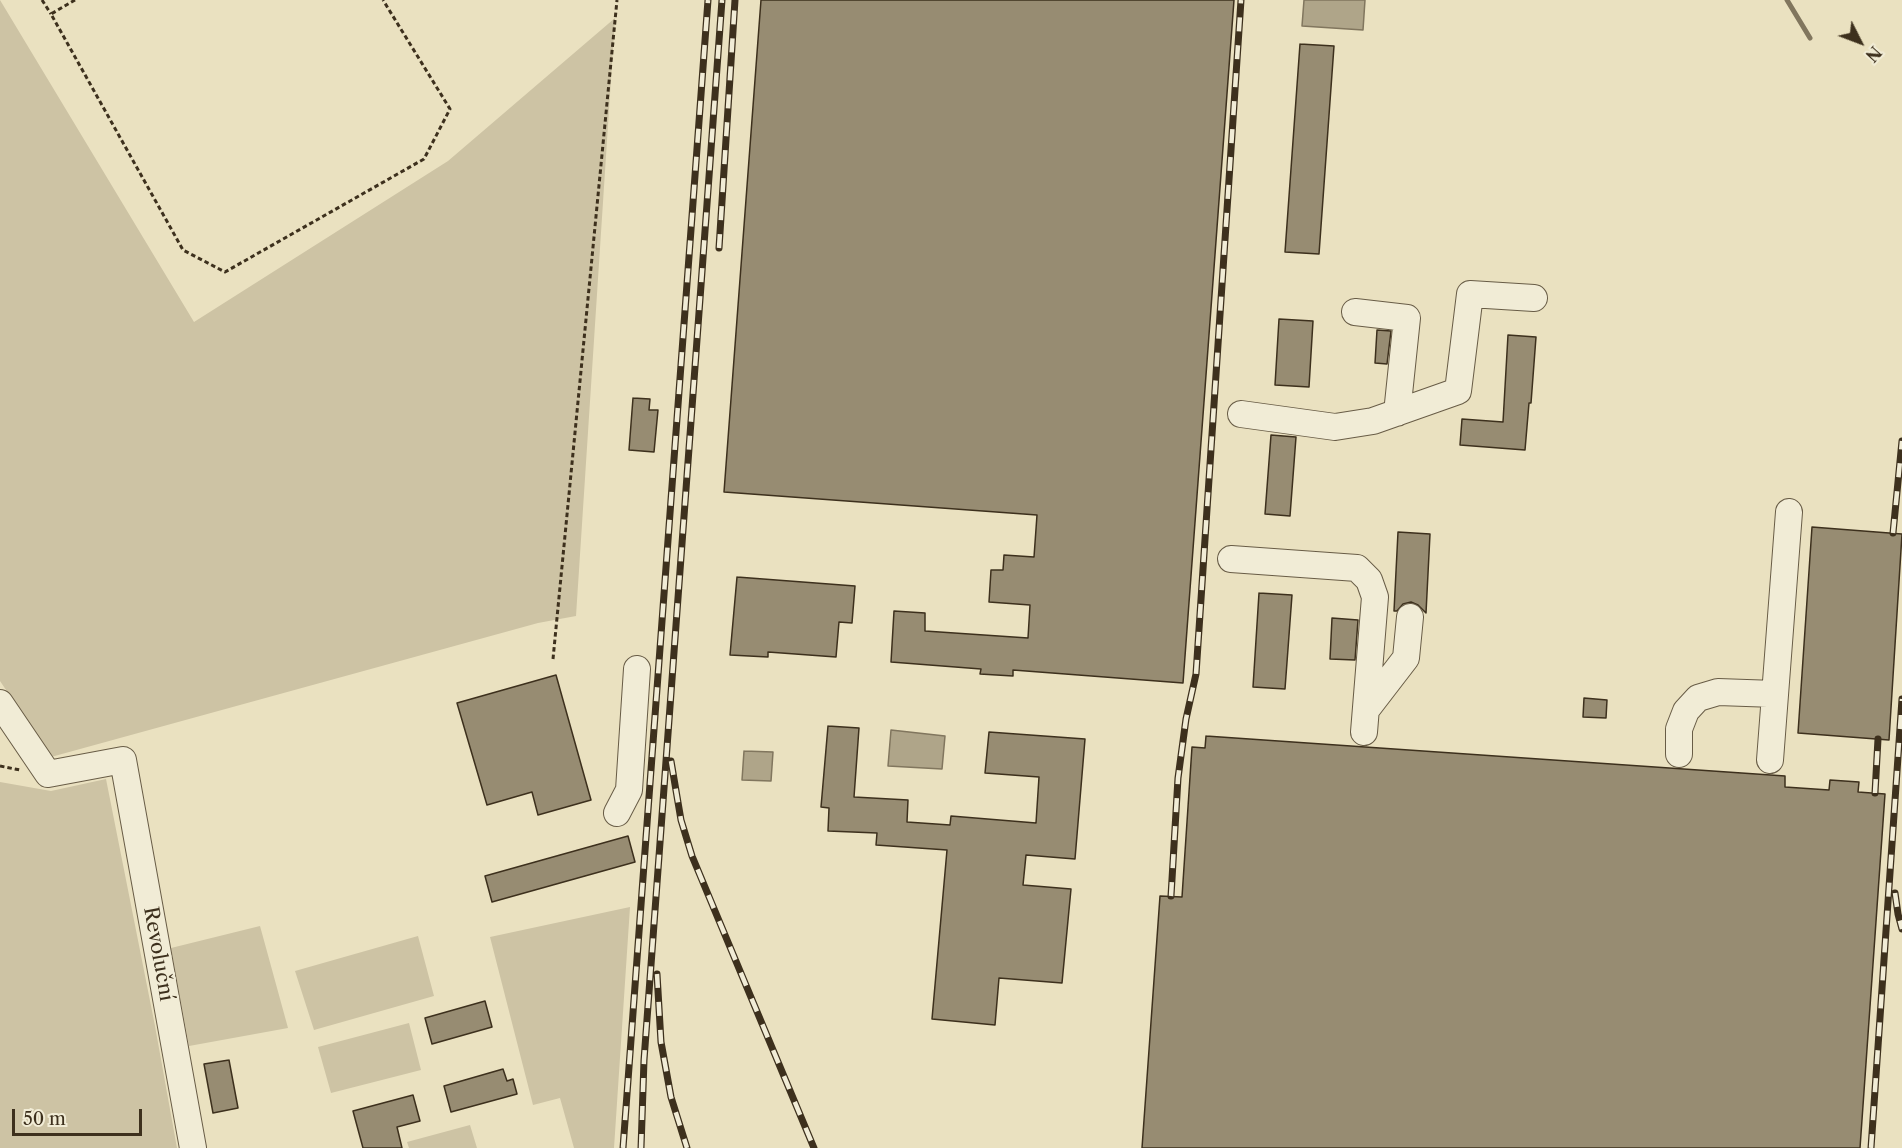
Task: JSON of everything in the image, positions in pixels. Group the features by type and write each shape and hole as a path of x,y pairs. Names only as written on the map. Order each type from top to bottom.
{"street":[{"path":"1241,414 1335,427 1373,422 1458,391 1470,294 1534,298"},
{"path":"1355,312 1407,318 1397,413"},
{"path":"1770,760 1789,512"},
{"path":"1231,559 1357,568 1369,580 1375,597 1365,721 1406,658 1410,617"},
{"path":"617,813 629,790 637,669"},
{"path":"1679,754 1679,729 1686,711 1698,698 1718,692 1775,694"},
{"name":"Revoluční","path":"0,703 48,774 123,760 193,1148"}],"path":[{"path":"42,0 183,250 225,272 423,159 450,109 383,0"},
{"path":"51,14 75,0"},
{"path":"553,659 617,0"}],"shaded area":[{"path":"0,0 194,322 448,161 615,18 576,616 538,623 51,757 0,681"},
{"path":"1304,0 1365,0 1363,30 1302,26"},
{"path":"891,730 945,736 942,769 888,766"},
{"path":"744,751 773,752 771,781 742,780"},
{"path":"106,779 177,1148 0,1148 0,782 51,791"},
{"path":"630,907 614,1148 574,1148 560,1098 533,1105 490,937"},
{"path":"260,926 288,1028 189,1046 171,948"},
{"path":"418,936 434,996 314,1030 295,971"},
{"path":"409,1023 421,1070 331,1093 318,1047"},
{"path":"470,1125 477,1148 409,1148 407,1142"}],"building":[{"path":"761,0 1234,0 1183,683 1013,670 1013,676 980,674 981,669 891,662 894,611 925,613 925,631 1028,638 1030,605 989,602 991,570 1003,570 1004,555 1034,557 1037,515 724,492"},
{"path":"1300,44 1334,46 1319,254 1285,252"},
{"path":"1279,319 1313,321 1309,387 1275,385"},
{"path":"1377,330 1391,331 1387,364 1375,363"},
{"path":"1508,335 1536,337 1525,450 1460,445 1462,419 1503,422"},
{"path":"633,398 650,399 649,410 658,410 654,452 629,450"},
{"path":"1271,435 1296,437 1290,516 1265,514"},
{"path":"1812,527 1902,534 1889,740 1798,733"},
{"path":"1398,532 1430,534 1426,613 1411,602 1403,604 1397,611 1394,611"},
{"path":"737,577 855,586 852,623 839,622 836,657 768,652 768,657 730,655"},
{"path":"1259,593 1292,595 1285,689 1253,687"},
{"path":"1332,618 1358,620 1355,660 1330,659"},
{"path":"556,675 591,800 538,815 532,792 487,805 457,703"},
{"path":"1584,698 1607,700 1606,718 1583,717"},
{"path":"828,726 859,728 854,797 908,800 907,822 950,825 951,816 1036,823 1039,777 985,773 989,732 1085,739 1075,859 1026,855 1023,885 1071,889 1062,983 999,978 995,1025 932,1019 947,850 876,845 877,833 828,831 829,808 821,807"},
{"path":"1206,736 1785,776 1785,787 1829,790 1830,780 1859,782 1858,792 1885,794 1860,1148 1142,1148 1160,896 1182,897 1192,747 1205,748"},
{"path":"628,836 635,862 492,902 485,876"},
{"path":"485,1001 492,1027 432,1044 425,1018"},
{"path":"229,1060 238,1108 213,1113 204,1064"},
{"path":"503,1069 507,1081 513,1079 517,1094 451,1112 444,1086"},
{"path":"413,1095 420,1121 397,1127 402,1148 363,1148 353,1111"}],"waterway":[{"path":"1787,0 1810,38"}],"railway":[{"path":"623,1148 708,0"},
{"path":"641,1148 644,1060 722,0"},
{"path":"719,248 735,0"},
{"path":"1171,896 1178,778 1186,719 1196,674 1241,0"},
{"path":"1893,533 1902,441"},
{"path":"1871,1148 1902,699"},
{"path":"1875,793 1878,739"},
{"path":"671,761 681,820 692,856 814,1148"},
{"path":"1895,893 1902,929"},
{"path":"657,974 661,1042 671,1097 687,1148"}]}
